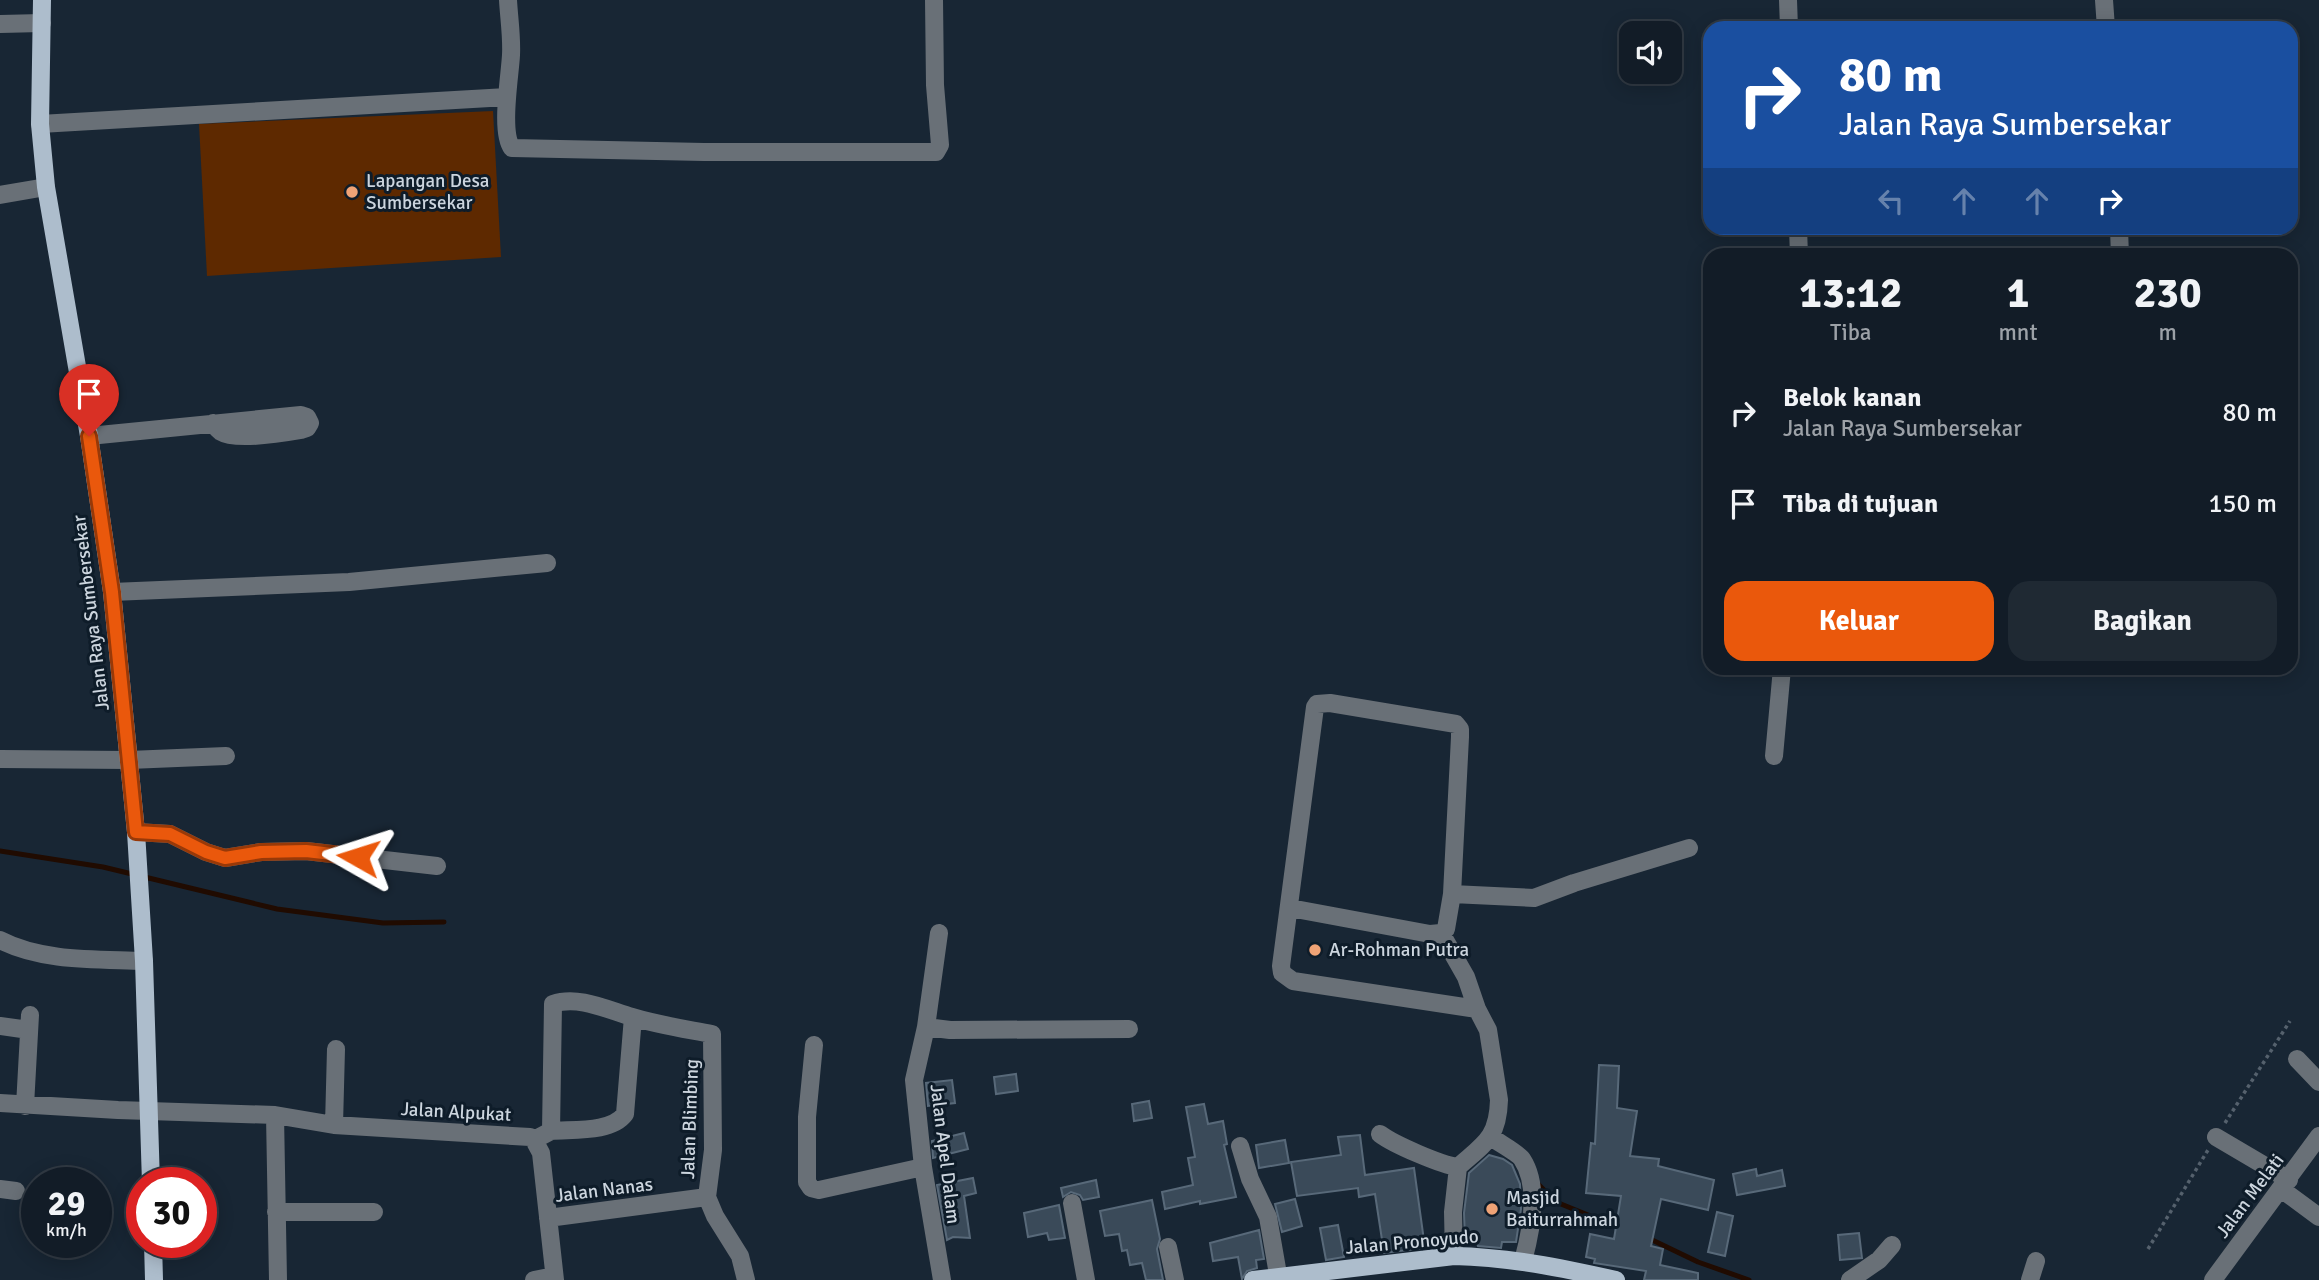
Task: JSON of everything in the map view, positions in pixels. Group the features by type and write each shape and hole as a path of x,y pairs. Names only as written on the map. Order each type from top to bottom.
{"main road":[{"name":"Jalan Raya Sumbersekar","path":"42,0 40,124 46,187 89,436 112,592 130,760 144,961 150,1167"},
{"name":"Jalan Pronoyudo","path":"1252,1280 1351,1274 1454,1256 1487,1256 1616,1280"},
{"path":"153,1258 154,1280"}],"street":[{"path":"508,0 511,53 507,97 509,144 512,148 704,152 936,152 940,145 935,85 934,0"},
{"path":"1788,0 1789,21"},
{"path":"2104,0 2106,21"},
{"path":"0,24 42,23"},
{"path":"40,124 507,97"},
{"path":"0,195 46,187"},
{"path":"89,436 213,423"},
{"path":"112,592 349,582 547,563"},
{"path":"1774,756 1781,675"},
{"path":"1290,908 1430,934 1441,933 1446,929 1452,894 1460,737 1458,727 1448,721 1330,703 1317,704 1312,712 1281,966 1282,973 1288,979 1477,1009"},
{"path":"0,759 130,760 226,756"},
{"path":"136,832 170,834 225,858 261,852 306,851 437,866"},
{"path":"1452,894 1534,898 1573,883 1689,848"},
{"name":"Jalan Apel Dalam","path":"939,933 926,1027 914,1080 923,1167 942,1280"},
{"path":"1441,933 1466,977 1477,1009 1488,1030 1499,1100 1495,1129 1491,1137 1458,1167 1453,1212 1454,1256"},
{"path":"0,940 18,948 60,956 144,961"},
{"path":"534,1140 551,1131 608,1126 620,1121 625,1114 633,1017 584,1003 553,1004 551,1131"},
{"name":"Jalan Blimbing","path":"633,1017 712,1034 713,1150 707,1197 715,1216 740,1256 746,1280"},
{"path":"0,1026 29,1022 25,1106"},
{"path":"926,1027 950,1030 1129,1029"},
{"path":"814,1045 807,1117 807,1182 811,1188 819,1190 923,1167"},
{"path":"334,1125 336,1049"},
{"path":"2297,1059 2319,1082"},
{"name":"Jalan Alpukat","path":"0,1103 275,1115 334,1125 523,1137 534,1140 541,1153 554,1278"},
{"path":"275,1115 278,1280"},
{"path":"1380,1134 1400,1147 1448,1166 1458,1167"},
{"name":"Jalan Melati","path":"2216,1279 2319,1136"},
{"path":"1491,1137 1521,1156 1527,1169 1533,1200 1530,1235 1523,1261"},
{"path":"2216,1137 2285,1185 2319,1217"},
{"path":"1240,1146 1250,1179 1268,1217 1278,1278"},
{"name":"Jalan Nanas","path":"548,1218 707,1197"},
{"path":"1072,1203 1086,1280"},
{"path":"276,1212 374,1213"},
{"path":"1850,1280 1879,1260 1892,1245"},
{"path":"1168,1247 1175,1280"},
{"path":"2030,1280 2036,1261"},
{"path":"534,1280 554,1278"}],"shaded area":[{"name":"Lapangan Desa Sumbersekar","path":"493,111 501,257 207,276 199,124"}],"building":[{"path":"1599,1065 1619,1066 1617,1108 1637,1111 1630,1156 1659,1159 1658,1166 1714,1180 1708,1210 1661,1199 1651,1246 1663,1249 1660,1265 1698,1273 1698,1280 1644,1280 1646,1271 1594,1263 1595,1259 1586,1257 1590,1234 1614,1239 1621,1196 1586,1193 1591,1143 1595,1144"},
{"path":"1016,1074 1018,1091 996,1094 994,1077"},
{"path":"952,1080 955,1103 928,1106 926,1083"},
{"path":"1149,1101 1152,1118 1134,1121 1132,1104"},
{"path":"1204,1104 1208,1124 1223,1121 1227,1144 1224,1145 1236,1197 1165,1209 1162,1192 1193,1185 1188,1158 1195,1157 1186,1107"},
{"path":"964,1133 968,1149 933,1158 932,1141"},
{"path":"1360,1135 1365,1175 1414,1168 1425,1248 1384,1253 1375,1194 1359,1197 1358,1188 1297,1196 1291,1162 1341,1155 1338,1137"},
{"path":"1285,1140 1289,1163 1259,1168 1256,1145"},
{"name":"Masjid Baiturrahmah","path":"1489,1155 1512,1165 1520,1184 1521,1209 1516,1242 1502,1242 1501,1248 1478,1246 1476,1241 1465,1239 1464,1213 1469,1173"},
{"path":"1756,1169 1757,1176 1782,1170 1785,1186 1737,1195 1733,1174"},
{"path":"973,1178 976,1193 964,1196 970,1238 953,1237 947,1240 937,1185"},
{"path":"1096,1180 1099,1197 1083,1200 1080,1195 1071,1192 1063,1197 1061,1188"},
{"path":"1295,1199 1302,1226 1282,1232 1275,1204"},
{"path":"1152,1200 1160,1239 1157,1249 1163,1280 1146,1280 1142,1263 1130,1265 1127,1250 1122,1251 1119,1234 1105,1236 1100,1211"},
{"path":"1059,1205 1065,1238 1049,1240 1047,1233 1028,1237 1024,1213"},
{"path":"1717,1212 1733,1216 1725,1256 1708,1252"},
{"path":"1338,1225 1344,1257 1326,1260 1320,1228"},
{"path":"1259,1230 1264,1259 1256,1260 1257,1268 1247,1271 1242,1279 1238,1257 1213,1261 1210,1243"},
{"path":"1859,1233 1862,1258 1840,1260 1838,1235"}],"waterway":[{"path":"0,851 103,867 277,909 383,923 444,922"},
{"path":"1538,1184 1556,1202 1620,1228"},
{"path":"1646,1237 1698,1262 1749,1280"}],"place":[{"name":"Lapangan Desa Sumbersekar","path":"352,192"},
{"name":"Ar-Rohman Putra","path":"1315,950"},
{"name":"Masjid Baiturrahmah","path":"1492,1209"}],"route":[{"path":"89,436 112,592 136,832 170,834 225,858 261,852 306,851 358,857"}]}
